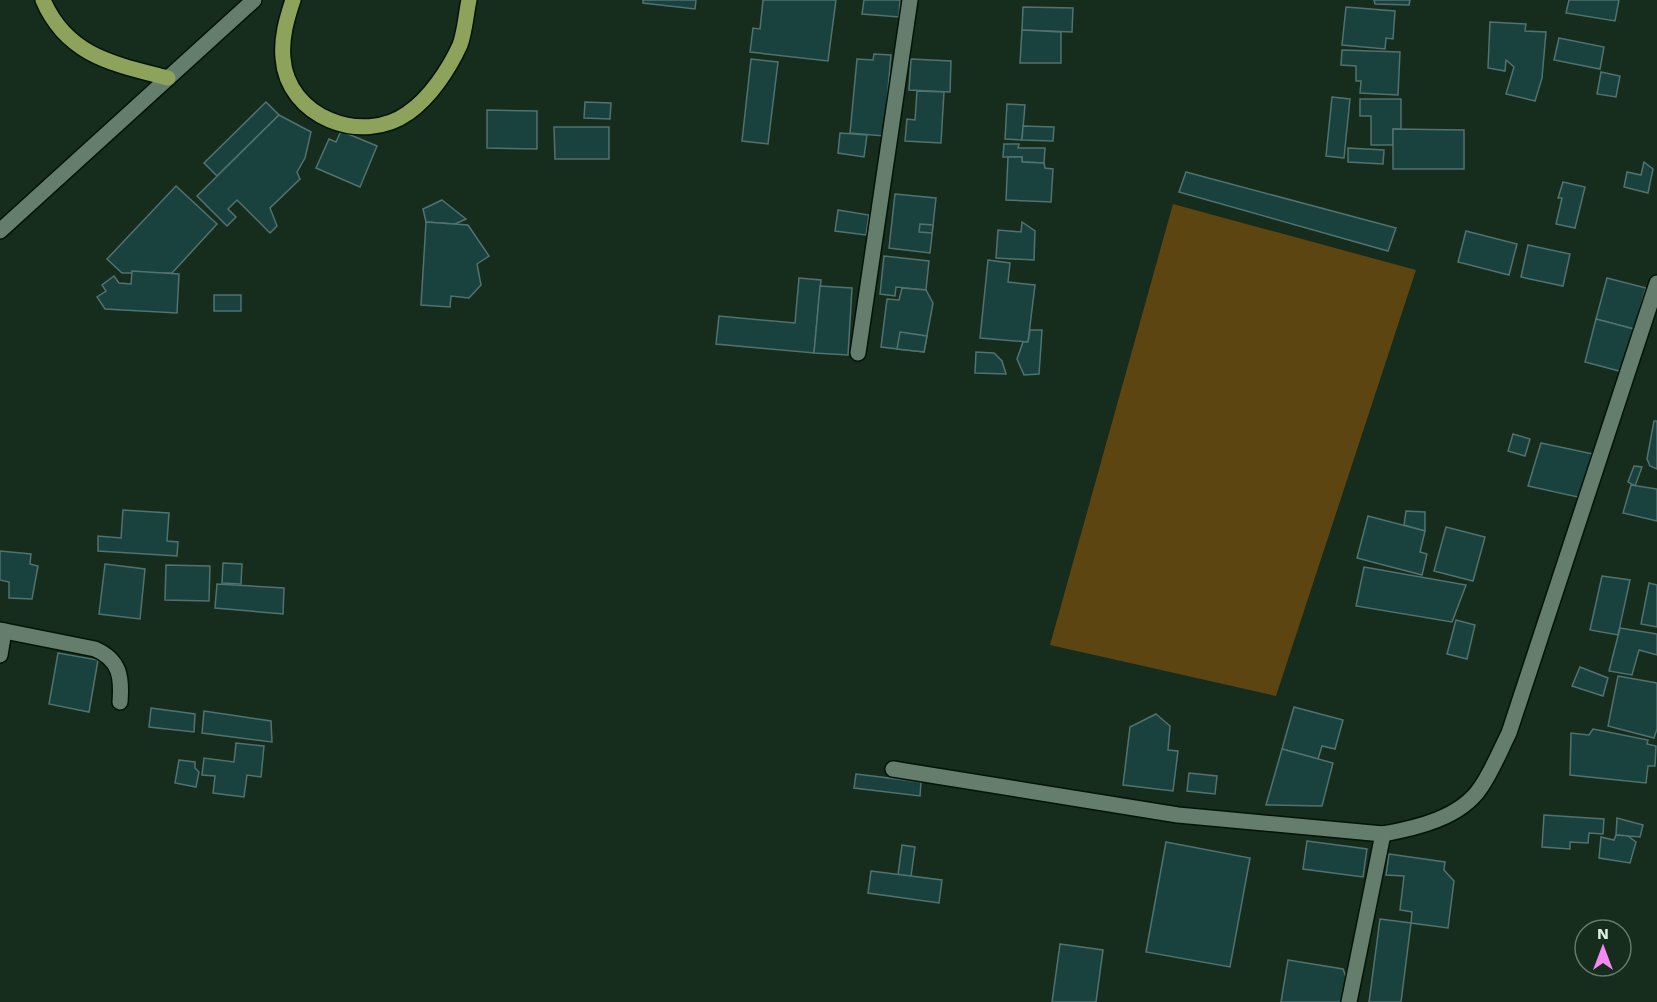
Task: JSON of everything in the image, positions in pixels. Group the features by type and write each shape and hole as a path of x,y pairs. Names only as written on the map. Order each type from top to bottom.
{"main road":[{"path":"43,0 51,20 77,47 111,63 168,78"},
{"path":"293,0 285,25 283,59 291,89 305,106 326,119 349,126 378,126 408,114 437,85 460,44 469,0"}],"street":[{"path":"0,231 254,0"},
{"path":"858,353 910,0"},
{"path":"893,770 1178,815 1383,834 1408,829 1452,813 1480,789 1509,734 1657,283"},
{"path":"0,655 2,631 95,649 107,655 118,667 122,682 120,702"},
{"path":"1350,1002 1383,834"}],"shaded area":[{"path":"1173,204 1416,270 1276,696 1050,645"}],"building":[{"path":"643,0 696,0 695,9 643,3"},
{"path":"763,0 836,0 828,61 750,52 753,28 760,29"},
{"path":"864,0 900,0 899,17 862,14"},
{"path":"1374,0 1410,0 1409,5 1375,4"},
{"path":"1569,0 1619,0 1615,21 1566,13"},
{"path":"1023,7 1073,8 1072,32 1022,30"},
{"path":"1346,7 1395,11 1393,39 1386,38 1385,49 1342,45"},
{"path":"1490,22 1526,24 1525,31 1546,32 1542,78 1535,101 1506,94 1514,67 1506,60 1505,71 1488,68"},
{"path":"1022,30 1061,32 1061,63 1020,63"},
{"path":"1559,38 1604,47 1600,69 1554,60"},
{"path":"1342,50 1400,52 1398,95 1360,93 1361,81 1356,81 1356,66 1341,65"},
{"path":"874,54 891,55 884,136 850,133 857,59 873,60"},
{"path":"751,59 778,62 768,144 742,141"},
{"path":"911,59 951,61 950,92 909,90"},
{"path":"1601,72 1620,76 1616,97 1597,94"},
{"path":"917,91 944,92 941,143 905,141 907,119 915,120"},
{"path":"1332,97 1350,99 1344,158 1326,156"},
{"path":"1360,99 1401,99 1401,129 1393,129 1393,145 1371,145 1371,116 1360,116"},
{"path":"266,102 279,115 217,176 204,163"},
{"path":"585,102 611,103 610,119 584,118"},
{"path":"1007,104 1025,105 1022,140 1005,139"},
{"path":"487,110 537,111 537,149 487,148"},
{"path":"279,115 311,132 305,158 297,172 300,179 270,208 277,226 270,233 237,200 228,209 236,217 227,226 197,196"},
{"path":"1023,126 1054,127 1053,141 1022,140"},
{"path":"554,127 609,127 609,159 555,159"},
{"path":"1393,129 1464,130 1464,169 1393,169"},
{"path":"341,131 377,146 360,187 316,168 329,139 336,142"},
{"path":"840,133 867,135 864,157 838,153"},
{"path":"1004,144 1019,144 1018,148 1045,148 1044,163 1022,162 1022,157 1003,157"},
{"path":"1348,148 1384,150 1383,164 1348,162"},
{"path":"1008,157 1022,157 1022,162 1044,163 1045,168 1053,169 1051,202 1006,200"},
{"path":"1644,162 1653,169 1648,193 1624,187 1627,172 1641,175"},
{"path":"1186,172 1396,228 1388,251 1179,192"},
{"path":"1563,182 1585,187 1575,228 1556,224 1562,198 1558,198"},
{"path":"176,186 217,224 172,273 122,273 107,259"},
{"path":"895,194 936,198 930,253 889,248"},
{"path":"442,200 466,219 455,224 426,222 423,209"},
{"path":"838,210 869,215 866,235 835,231"},
{"path":"426,222 468,225 489,256 477,264 481,285 469,298 451,296 450,307 421,305"},
{"path":"1022,222 1035,231 1034,260 996,258 998,230 1021,232"},
{"path":"920,224 933,225 932,233 919,232"},
{"path":"1466,231 1517,244 1509,275 1458,262"},
{"path":"1528,245 1570,254 1563,286 1521,277"},
{"path":"884,256 929,261 926,290 896,287 895,296 880,294"},
{"path":"988,260 1010,263 1008,282 1035,285 1028,342 980,338"},
{"path":"132,271 179,274 177,313 105,309 97,297 106,291 102,285 114,276 119,283 131,284"},
{"path":"799,278 821,280 814,353 716,344 719,316 795,323"},
{"path":"1607,278 1646,288 1634,329 1596,319"},
{"path":"820,286 852,288 848,355 814,353"},
{"path":"902,288 926,290 933,303 924,352 881,347 887,299 899,300"},
{"path":"214,295 241,295 241,311 214,311"},
{"path":"1596,319 1634,329 1623,372 1585,362"},
{"path":"1030,330 1042,330 1039,374 1024,375 1017,359 1023,342 1028,342"},
{"path":"900,332 927,336 924,352 897,349"},
{"path":"976,352 994,353 1002,361 1006,374 975,373"},
{"path":"1654,421 1657,421 1657,469 1650,466 1647,459"},
{"path":"1513,434 1530,439 1525,456 1508,451"},
{"path":"1541,443 1598,455 1582,498 1528,486"},
{"path":"1634,466 1642,467 1635,486 1628,482"},
{"path":"1631,485 1657,489 1657,521 1623,513"},
{"path":"123,510 169,513 167,541 178,542 177,556 98,551 98,536 121,538"},
{"path":"1406,511 1425,512 1425,531 1404,525"},
{"path":"1368,516 1425,531 1420,552 1427,554 1422,575 1357,558"},
{"path":"1446,527 1485,537 1473,581 1434,571"},
{"path":"0,551 31,554 30,564 38,566 32,599 9,598 9,582 0,580"},
{"path":"223,563 242,564 241,584 222,583"},
{"path":"105,564 145,569 140,619 99,614"},
{"path":"166,565 210,566 209,601 165,600"},
{"path":"1364,567 1466,585 1452,622 1356,606"},
{"path":"1602,576 1630,580 1618,635 1590,630"},
{"path":"1649,583 1657,585 1657,627 1641,624"},
{"path":"217,584 284,588 283,614 215,608"},
{"path":"1456,620 1475,625 1467,659 1447,654"},
{"path":"1620,628 1657,634 1657,655 1639,650 1632,675 1609,671"},
{"path":"58,653 98,660 89,712 49,704"},
{"path":"1580,667 1608,678 1603,696 1572,686"},
{"path":"1618,676 1657,683 1657,729 1654,738 1608,726"},
{"path":"1294,707 1343,720 1335,749 1322,746 1318,759 1282,749"},
{"path":"151,708 195,714 194,732 149,727"},
{"path":"204,711 271,721 272,742 202,733"},
{"path":"1156,714 1170,726 1168,750 1178,751 1173,791 1123,785 1130,727"},
{"path":"1593,729 1648,740 1647,744 1656,746 1655,766 1648,766 1646,783 1570,775 1571,733 1589,735"},
{"path":"236,743 264,746 261,777 247,775 244,797 213,793 215,776 202,775 204,758 234,762"},
{"path":"1282,749 1333,763 1322,806 1266,805"},
{"path":"179,760 195,762 195,768 199,772 196,787 175,783"},
{"path":"1189,773 1217,776 1215,794 1187,791"},
{"path":"856,774 921,782 920,796 854,788"},
{"path":"1544,815 1604,819 1603,834 1589,833 1588,843 1570,842 1570,849 1542,847"},
{"path":"1617,818 1643,825 1640,837 1616,835"},
{"path":"1616,835 1628,836 1636,842 1630,863 1599,858 1601,837 1614,840"},
{"path":"1307,841 1367,849 1363,877 1303,869"},
{"path":"1166,842 1250,858 1230,967 1146,952"},
{"path":"902,845 915,847 911,876 898,875"},
{"path":"1389,854 1445,862 1444,870 1454,881 1448,928 1411,923 1412,912 1400,910 1404,876 1386,875"},
{"path":"871,871 942,880 939,903 868,893"},
{"path":"1380,919 1411,923 1401,1002 1369,1002"},
{"path":"1060,944 1103,950 1096,1002 1052,1002"},
{"path":"1288,960 1343,969 1348,982 1345,1002 1281,1002"}]}
